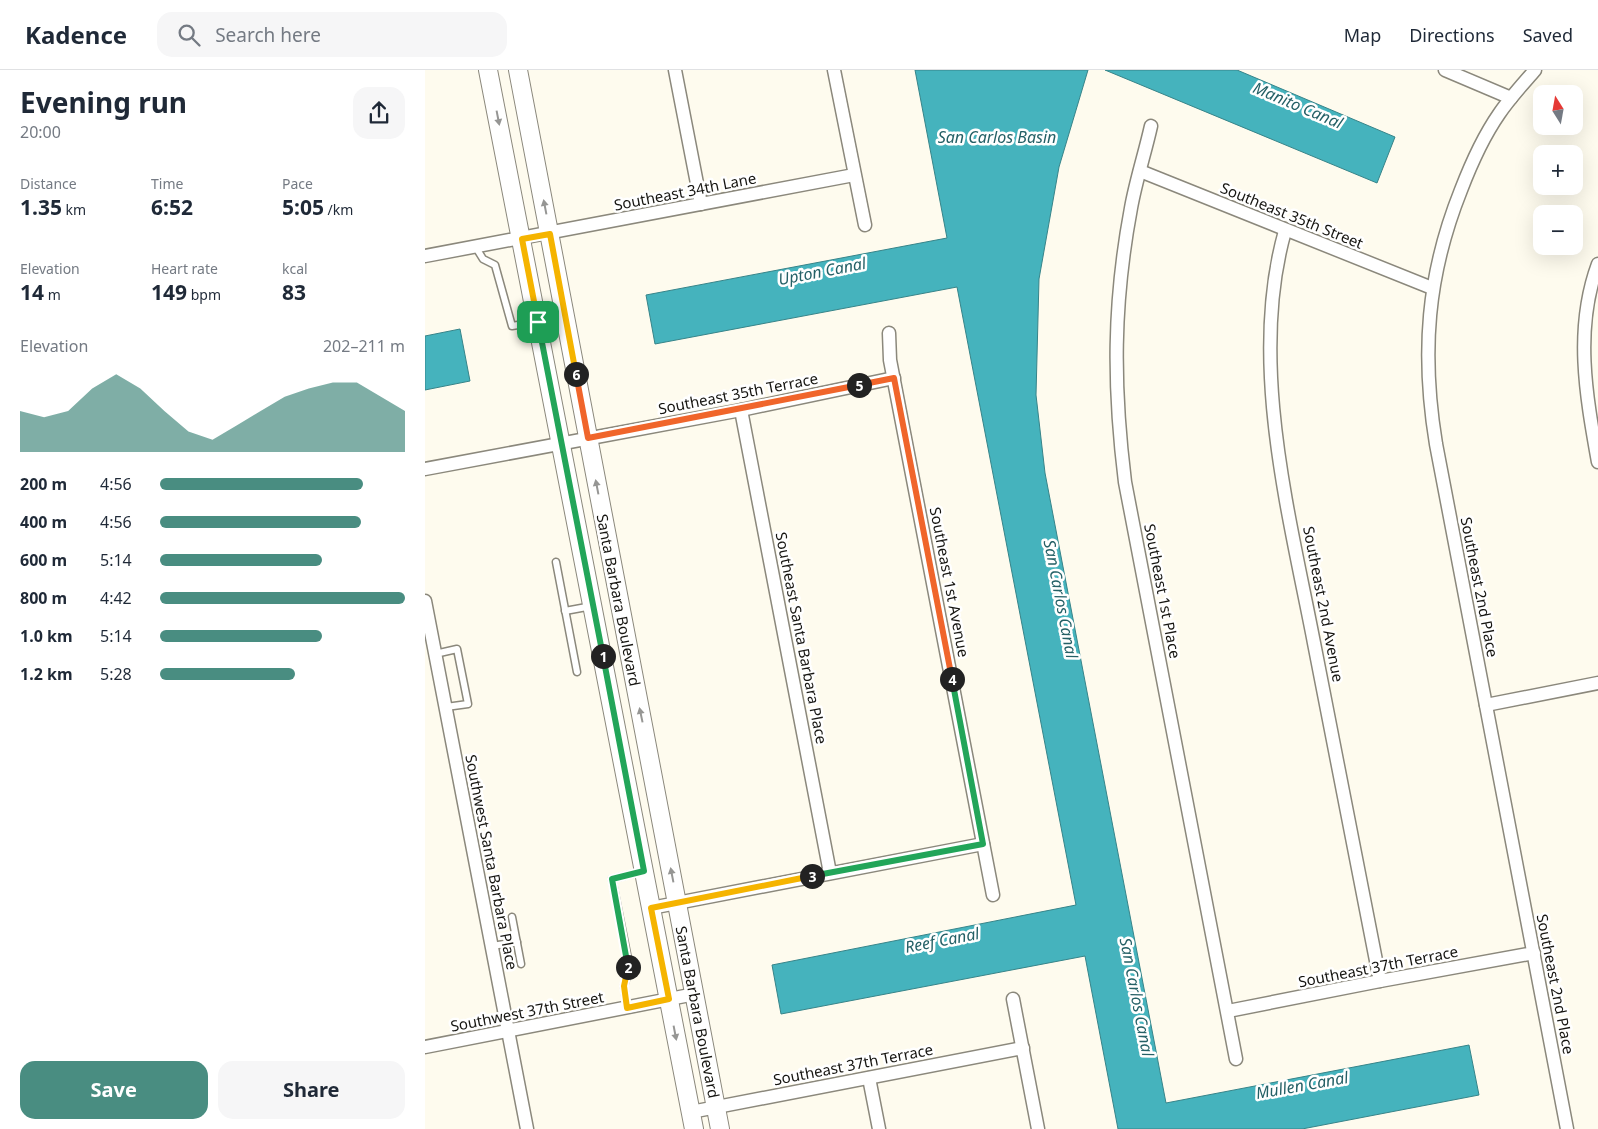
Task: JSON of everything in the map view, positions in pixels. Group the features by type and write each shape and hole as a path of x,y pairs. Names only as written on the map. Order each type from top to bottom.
{"main road":[{"name":"Santa Barbara Boulevard","path":"488,70 562,443 692,1121"},
{"name":"Santa Barbara Boulevard","path":"518,70 631,668 721,1129"},
{"path":"606,673 631,668"}],"street":[{"path":"675,70 701,204"},
{"path":"834,70 865,225"},
{"path":"1445,70 1511,98"},
{"name":"Southeast 2nd Place","path":"1535,70 1511,98 1494,123 1467,176 1443,241 1432,288 1427,351 1431,413 1567,1129"},
{"name":"Southeast 1st Place","path":"1151,126 1141,172 1131,205 1119,291 1115,345 1118,427 1125,482 1236,1059"},
{"name":"Southeast 35th Street","path":"1141,172 1432,288"},
{"name":"Southeast 34th Lane","path":"425,256 550,234 854,175"},
{"name":"Southeast 2nd Avenue","path":"1285,230 1280,248 1271,328 1273,401 1292,528 1380,980"},
{"path":"1598,264 1589,295 1583,352 1586,396 1598,462"},
{"name":"Southeast 1st Avenue","path":"889,332 890,360 993,896"},
{"name":"Southeast 35th Terrace","path":"425,469 741,410 894,378"},
{"name":"Southeast Santa Barbara Place","path":"741,410 830,872"},
{"name":"Southwest Santa Barbara Place","path":"425,601 527,1129"},
{"path":"1486,705 1598,683"},
{"path":"651,908 983,844"},
{"name":"Southeast 37th Terrace","path":"1228,1011 1380,980 1534,953"},
{"name":"Southwest 37th Street","path":"425,1047 695,994"},
{"path":"1013,999 1038,1129"},
{"name":"Southeast 37th Terrace","path":"692,1121 717,1108 1023,1048"},
{"path":"869,1078 879,1129"}],"lane":[{"path":"475,246 483,259 495,265 512,326 538,322"},
{"path":"556,562 577,672"},
{"path":"565,611 593,606"},
{"path":"435,654 457,649 468,704 446,707"},
{"path":"627,1008 624,986 628,973 628,959 612,879 644,871"},
{"path":"512,917 521,964"},
{"path":"492,946 517,942"}],"water":[{"path":"915,70 1088,70 1059,167 1039,279 1036,395 1045,473 1166,1103 1469,1045 1479,1095 1302,1129 1118,1129 1085,956 781,1014 772,965 1076,905 957,287 655,344 646,295 947,238"},
{"name":"Manito Canal","path":"1105,70 1237,70 1395,137 1377,183"},
{"path":"460,329 470,381 425,390 425,336"}],"route":[{"path":"550,234 588,438 741,410 894,378 983,844 651,908 669,999 627,1008 624,986 628,973 628,959 612,879 644,871 538,322 522,239 550,234"}],"water label":[{"name":"San Carlos Basin","path":"997,137"},
{"name":"Upton Canal","path":"822,271"},
{"name":"San Carlos Canal","path":"1061,599"},
{"name":"Reef Canal","path":"942,940"},
{"name":"San Carlos Canal","path":"1137,997"},
{"name":"Mullen Canal","path":"1302,1085"}]}
